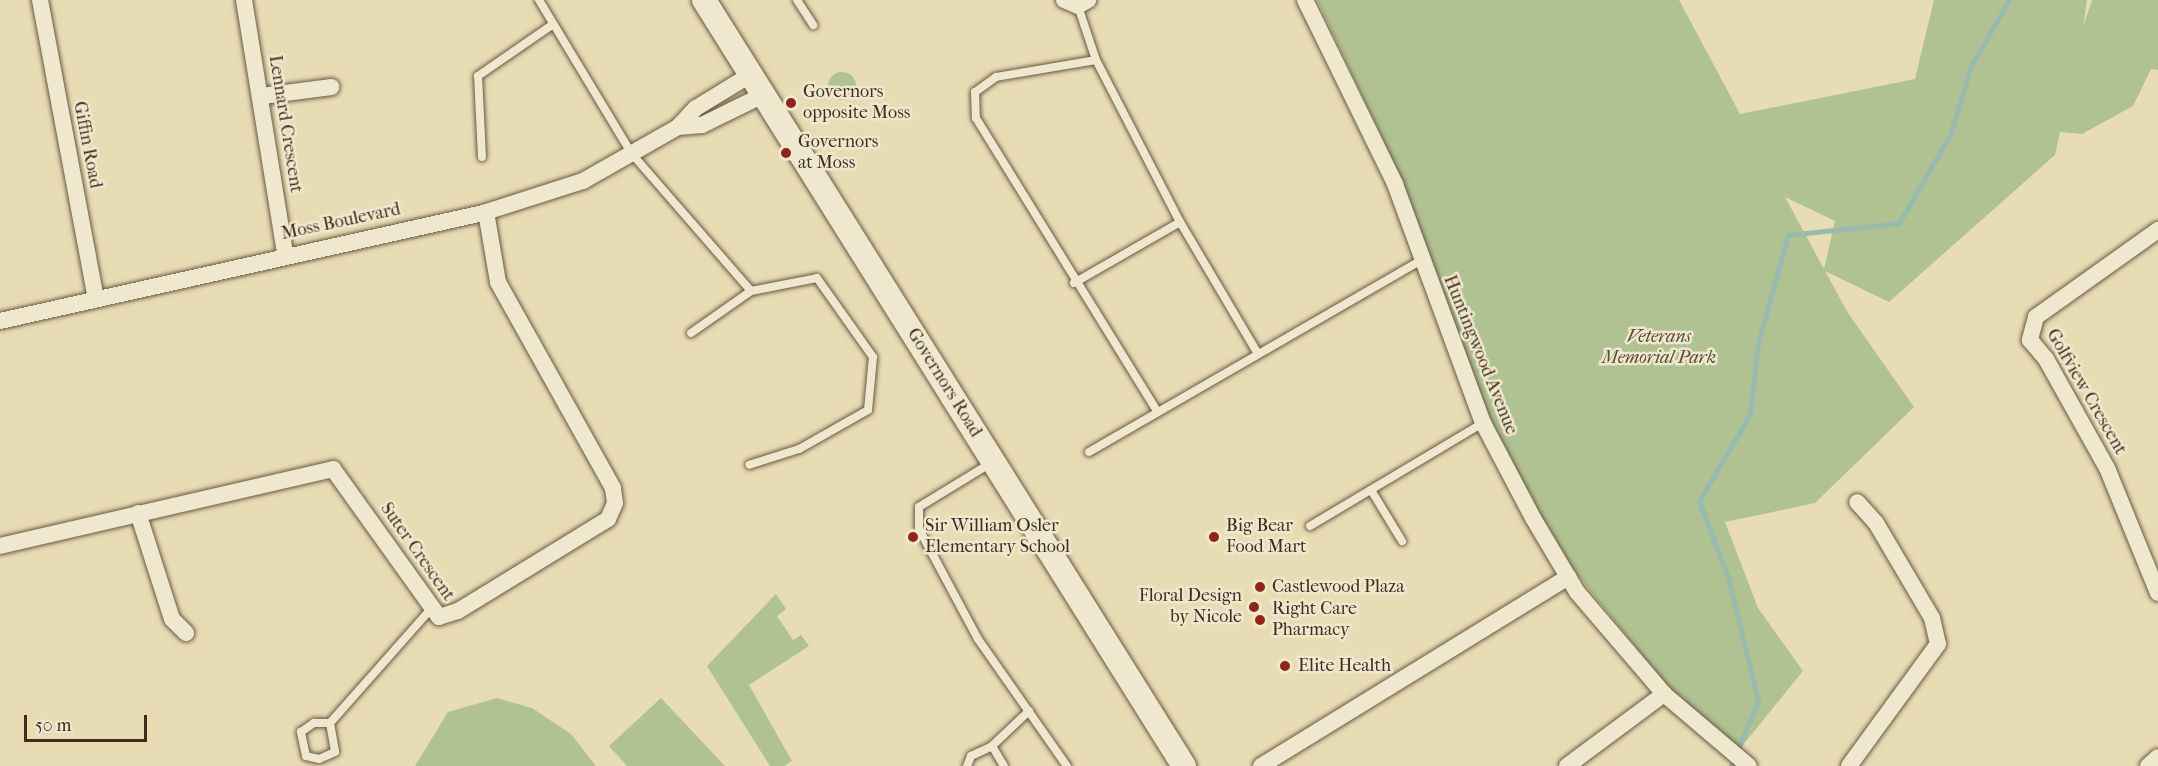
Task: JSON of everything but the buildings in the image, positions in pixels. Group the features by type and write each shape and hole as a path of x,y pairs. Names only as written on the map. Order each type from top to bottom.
{"main road":[{"name":"Governors Road","path":"704,0 1184,766"}],"street":[{"name":"Giffin Road","path":"40,0 96,298"},
{"name":"Lennard Crescent","path":"244,0 262,96 285,254"},
{"name":"Huntingwood Avenue","path":"1305,0 1395,184 1421,260 1483,423 1568,577 1664,694 1749,766"},
{"name":"Moss Boulevard","path":"0,321 285,254 486,212 583,181 678,127 696,108 757,85"},
{"name":"Moss Boulevard","path":"678,127 702,125 757,85"},
{"path":"262,96 331,87"},
{"name":"Suter Crescent","path":"0,546 333,470 431,609 439,617 458,611 608,519 615,503 613,488 498,282 486,212"},
{"name":"Golfview Crescent","path":"2158,230 2036,317 2030,340 2046,359 2107,468 2158,592"},
{"path":"1849,766 1938,644 1932,618 1876,523 1857,502"},
{"path":"138,513 172,619 186,633"},
{"path":"1261,766 1568,577"},
{"path":"1567,766 1664,694"},
{"path":"2148,766 2158,757"}],"lane":[{"path":"539,0 632,154 751,291"},
{"path":"797,0 813,25"},
{"path":"1077,2 1096,60 1180,222 1258,354"},
{"path":"482,157 478,76 552,25"},
{"path":"1096,60 996,76 975,92 976,118 1074,283 1157,411"},
{"path":"1074,283 1180,222"},
{"path":"1089,452 1421,260"},
{"path":"691,333 751,291 817,278 873,357 868,410 799,449 749,465"},
{"path":"1310,526 1483,423"},
{"path":"994,462 919,507 916,519 978,639 1067,766"},
{"path":"1371,490 1402,541"},
{"path":"330,723 335,752 319,759 306,756 301,732 314,723 330,723 431,609"},
{"path":"967,766 971,756 992,746 1029,711"},
{"path":"992,746 1004,766"}],"green space":[{"name":"Veterans Memorial Park","path":"1317,0 1679,0 1740,114 1915,79 1934,0 2087,0 2083,27 2092,0 2158,0 2158,70 2151,69 2133,106 2082,134 2060,132 2055,155 1889,302 1825,271 1848,313 1914,407 1815,503 1725,522 1758,608 1803,671 1738,751 1671,690 1576,573 1535,508 1491,421 1389,152","holes":["1785,197 1835,221 1824,269"]},
{"path":"842,72 852,76 856,86 852,96 842,100 832,96 828,86 832,76"},
{"path":"776,594 786,609 777,616 793,640 801,635 809,646 749,685 792,761 784,766 770,766 707,666"},
{"path":"497,698 532,708 571,734 596,766 415,766 448,712"},
{"path":"661,698 725,766 627,766 609,746"}],"waterway":[{"path":"1731,766 1758,701 1728,577 1699,501 1750,414 1758,343 1788,235 1899,223 1950,135 1971,66 2009,0"}],"place":[{"name":"Governors opposite Moss","path":"791,103"},
{"name":"Governors at Moss","path":"786,153"},
{"name":"Sir William Osler Elementary School","path":"913,537"},
{"name":"Big Bear Food Mart","path":"1214,537"},
{"name":"Castlewood Plaza","path":"1260,587"},
{"name":"Floral Design by Nicole","path":"1254,607"},
{"name":"Right Care Pharmacy","path":"1260,620"},
{"name":"Elite Health","path":"1285,666"}]}
